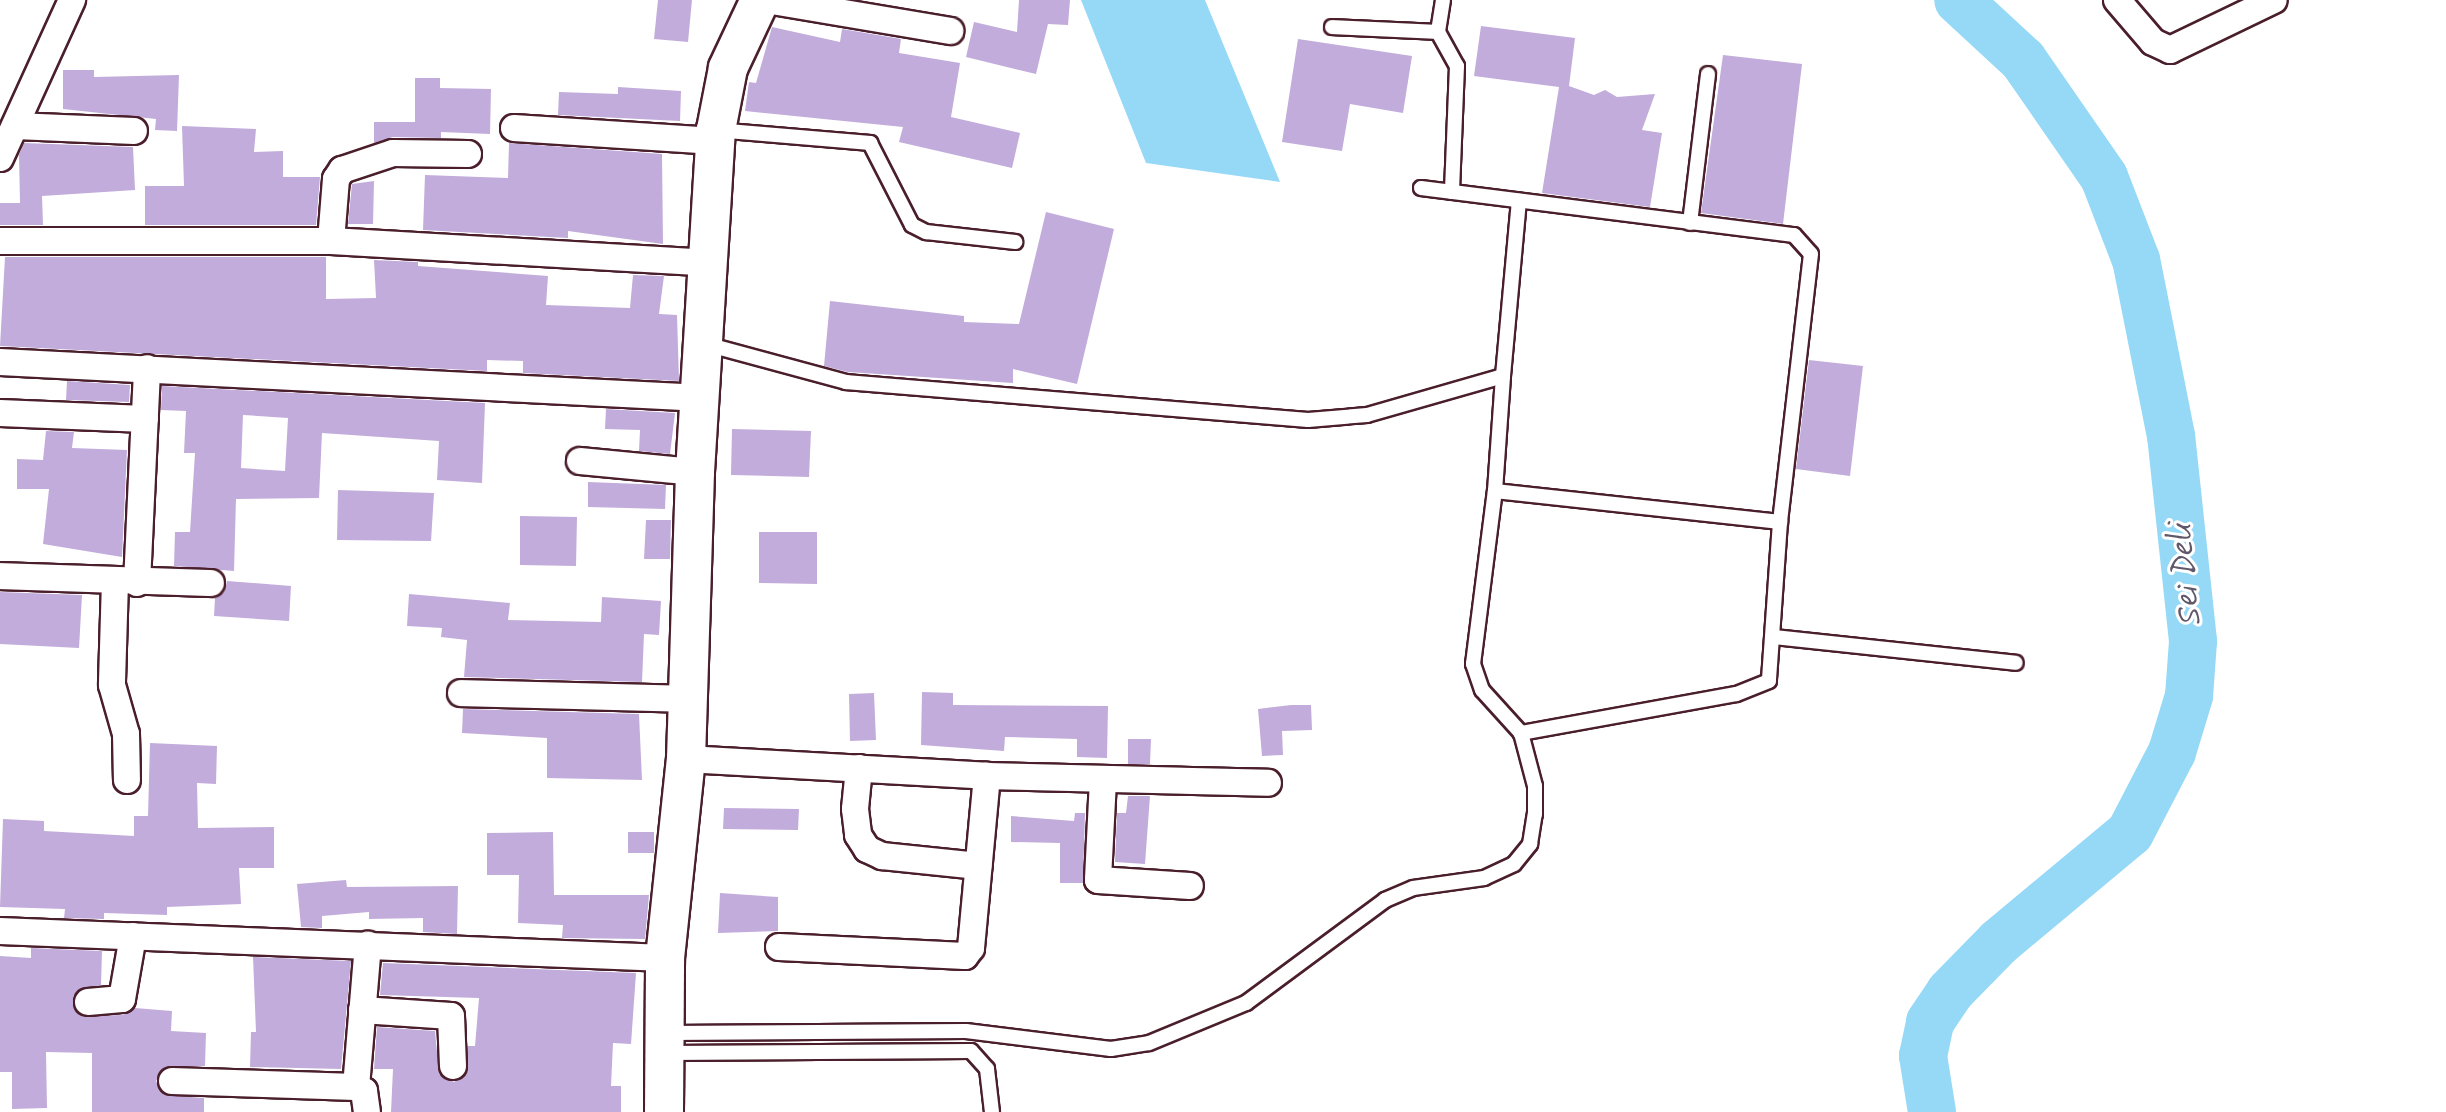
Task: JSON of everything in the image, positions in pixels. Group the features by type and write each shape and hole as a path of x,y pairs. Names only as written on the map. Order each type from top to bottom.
{"main road":[{"path":"664,1112 665,958 686,759 695,472 706,344 716,136 728,68 760,0"}],"street":[{"path":"0,158 72,0"},
{"path":"767,0 950,31"},
{"path":"2117,0 2153,42 2170,50 2274,0"},
{"path":"15,126 134,131"},
{"path":"514,128 716,136"},
{"path":"331,241 336,179 342,170 393,153 468,154"},
{"path":"0,241 331,241 710,263"},
{"path":"0,362 702,398"},
{"path":"127,780 126,734 112,685 145,419 147,368"},
{"path":"0,413 145,419"},
{"path":"580,461 695,472"},
{"path":"0,576 211,583"},
{"path":"461,693 689,699"},
{"path":"686,759 987,776 1268,783"},
{"path":"859,768 855,809 858,835 867,849 882,856 978,866"},
{"path":"779,947 965,956 971,948 987,776"},
{"path":"1103,780 1098,880 1190,886"},
{"path":"0,931 665,958"},
{"path":"88,1002 122,999 133,936"},
{"path":"356,1087 368,945"},
{"path":"362,1010 451,1016 453,1066"},
{"path":"172,1081 356,1087 364,1091 367,1112"}],"lane":[{"path":"1443,0 1438,32 1457,66 1452,192"},
{"path":"1332,27 1438,32"},
{"path":"1690,223 1708,74"},
{"path":"716,136 870,143 912,225 926,232 1015,242"},
{"path":"1421,188 1794,235 1809,246 1780,522 1772,674 1760,688 1521,733"},
{"path":"664,1043 966,1031 1111,1049 1149,1043 1246,1003 1385,900 1413,888 1484,878 1514,864 1530,844 1535,814 1535,786 1521,733 1482,690 1473,664 1495,491 1519,201"},
{"path":"706,344 846,382 1308,420 1367,415 1503,376"},
{"path":"1495,491 1780,522"},
{"path":"1774,637 2016,663"},
{"path":"664,1043 971,1051 987,1069 992,1112"}],"water":[{"path":"1081,0 1205,0 1280,182 1146,163"}],"building":[{"path":"658,0 692,0 688,42 654,39"},
{"path":"1019,0 1070,0 1068,25 1048,24 1036,74 966,57 974,22 1017,32"},
{"path":"1481,26 1575,38 1569,86 1594,95 1605,90 1617,97 1655,94 1642,130 1662,133 1650,207 1542,193 1559,87 1474,76"},
{"path":"772,27 840,42 842,29 901,39 899,53 960,63 951,117 1020,133 1012,168 899,142 903,127 745,111 749,82 756,83"},
{"path":"1298,39 1412,56 1403,113 1350,104 1342,151 1282,142"},
{"path":"1723,55 1802,64 1783,224 1701,213"},
{"path":"63,70 94,70 94,77 179,75 177,131 155,130 156,119 63,109"},
{"path":"415,78 440,78 440,88 491,89 490,134 441,132 441,138 393,137 374,143 374,122 415,122"},
{"path":"618,87 681,91 680,121 558,115 559,92 618,94"},
{"path":"182,126 256,129 254,152 283,151 283,177 320,177 316,225 145,225 145,186 184,186"},
{"path":"24,143 133,147 135,190 42,196 43,225 0,225 0,203 20,203 19,155"},
{"path":"509,143 662,154 663,244 568,231 568,238 423,230 425,175 508,178"},
{"path":"374,181 373,224 348,224 352,184"},
{"path":"1046,212 1114,229 1077,384 1013,369 1013,383 848,372 824,366 830,301 964,316 964,322 1019,324"},
{"path":"5,257 326,257 326,299 376,298 374,260 418,262 418,266 548,276 546,305 630,308 633,275 664,276 659,314 677,315 679,381 523,373 523,361 487,360 487,371 0,346"},
{"path":"1809,360 1863,366 1850,476 1796,469"},
{"path":"67,381 130,385 129,402 66,400"},
{"path":"162,386 485,403 482,483 437,480 439,441 322,433 319,498 236,499 234,571 174,566 175,532 190,532 195,453 184,453 186,411 161,410","holes":["243,415 288,418 285,471 241,468"]},
{"path":"606,409 675,413 670,454 639,451 640,430 605,429"},
{"path":"732,429 811,431 809,477 731,475"},
{"path":"46,431 74,432 72,448 127,450 122,557 43,544 49,489 17,489 17,459 43,460"},
{"path":"588,482 666,485 665,509 588,507"},
{"path":"338,490 434,493 431,541 337,540"},
{"path":"520,516 577,517 576,566 520,565"},
{"path":"646,520 671,520 670,559 644,559"},
{"path":"759,532 817,532 817,584 759,583"},
{"path":"227,581 291,586 289,621 214,616 215,598 224,592"},
{"path":"0,592 82,595 79,648 0,644"},
{"path":"409,594 510,603 508,620 601,622 602,597 661,601 659,635 644,634 642,682 464,677 467,640 441,637 442,628 407,626"},
{"path":"922,692 953,693 953,705 1108,706 1107,758 1077,757 1077,739 1005,737 1004,751 921,745"},
{"path":"874,693 876,740 850,741 849,694"},
{"path":"1311,705 1312,730 1282,731 1283,755 1262,756 1258,709"},
{"path":"463,709 639,714 642,780 547,778 547,738 462,733"},
{"path":"1128,739 1151,739 1150,764 1128,764"},
{"path":"150,743 217,746 216,784 197,783 198,828 274,827 274,868 239,868 241,904 167,907 167,915 104,913 104,919 64,918 65,909 0,907 3,819 44,821 44,831 134,836 134,816 148,816"},
{"path":"1128,796 1150,796 1145,864 1115,862 1117,813 1126,813"},
{"path":"724,808 799,809 798,830 723,829"},
{"path":"1075,813 1085,813 1083,883 1060,883 1060,843 1011,842 1011,816 1074,821"},
{"path":"553,832 554,895 649,895 645,939 562,938 563,925 518,923 519,875 487,875 487,833"},
{"path":"628,832 654,832 654,853 628,853"},
{"path":"346,880 347,887 458,886 457,934 423,932 423,918 369,919 369,912 322,916 322,928 301,927 297,884"},
{"path":"720,893 778,897 778,931 718,933"},
{"path":"31,948 102,951 101,985 80,989 73,996 81,1016 123,1015 135,1008 172,1011 171,1031 206,1033 205,1066 165,1067 156,1081 164,1095 204,1098 204,1112 92,1112 92,1053 46,1052 47,1108 12,1109 12,1072 0,1072 0,956 31,958"},
{"path":"253,957 351,961 341,1069 250,1067 251,1032 256,1032"},
{"path":"383,963 636,973 631,1044 613,1043 611,1086 621,1086 621,1112 391,1112 393,1069 374,1069 377,1027 435,1031 439,1074 454,1082 467,1074 468,1046 475,1046 479,998 380,995"}],"waterway":[{"name":"Sei Deli","path":"1932,1112 1923,1056 1930,1022 1950,992 1999,942 2130,833 2172,752 2189,696 2193,641 2171,436 2136,260 2104,177 2023,60 1958,0"}]}
